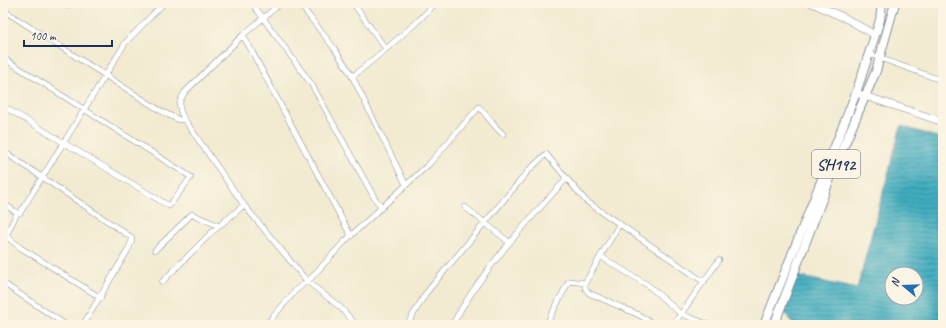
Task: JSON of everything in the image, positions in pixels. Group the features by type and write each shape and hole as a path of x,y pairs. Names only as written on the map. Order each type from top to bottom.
{"main road":[{"path":"812,3 847,18 875,35"},
{"name":"SH192","path":"764,325 856,93 880,20 882,3"},
{"name":"SH192","path":"774,325 831,176 880,58 895,3"},
{"path":"856,93 943,122"}],"street":[{"path":"7,3 3,10 104,76 161,111 179,120 184,119"},
{"path":"101,298 7,238 7,232 17,213 20,213 43,177 126,42 164,3"},
{"path":"252,3 312,85 375,199 382,207"},
{"path":"281,3 243,35 180,99 178,106 184,119 244,205 307,281 340,308 356,325"},
{"path":"299,3 334,48 352,77 406,185"},
{"path":"353,3 386,49"},
{"path":"352,77 418,22 436,3"},
{"path":"243,35 351,236"},
{"path":"869,54 943,81"},
{"path":"3,58 191,177 169,206 3,106"},
{"path":"266,325 296,290 307,281 351,236 429,164 479,107 489,116 495,128 503,134"},
{"path":"3,151 131,237 132,240 128,250 101,298 83,325"},
{"path":"407,325 426,293 484,223 508,197 529,170 546,154 586,201 704,282"},
{"path":"452,325 477,282 510,242 567,178"},
{"path":"3,203 17,213"},
{"path":"162,282 219,226 244,205"},
{"path":"465,207 510,242"},
{"path":"155,250 192,214 219,226"},
{"path":"620,223 585,282 585,288 589,293 639,315 654,325"},
{"path":"600,256 648,286 681,314 710,325"},
{"path":"673,325 719,260"},
{"path":"546,325 569,282 585,282"},
{"path":"3,283 66,325"}],"water":[{"path":"901,126 943,139 943,325 794,325 780,307 793,275 857,289"}]}
